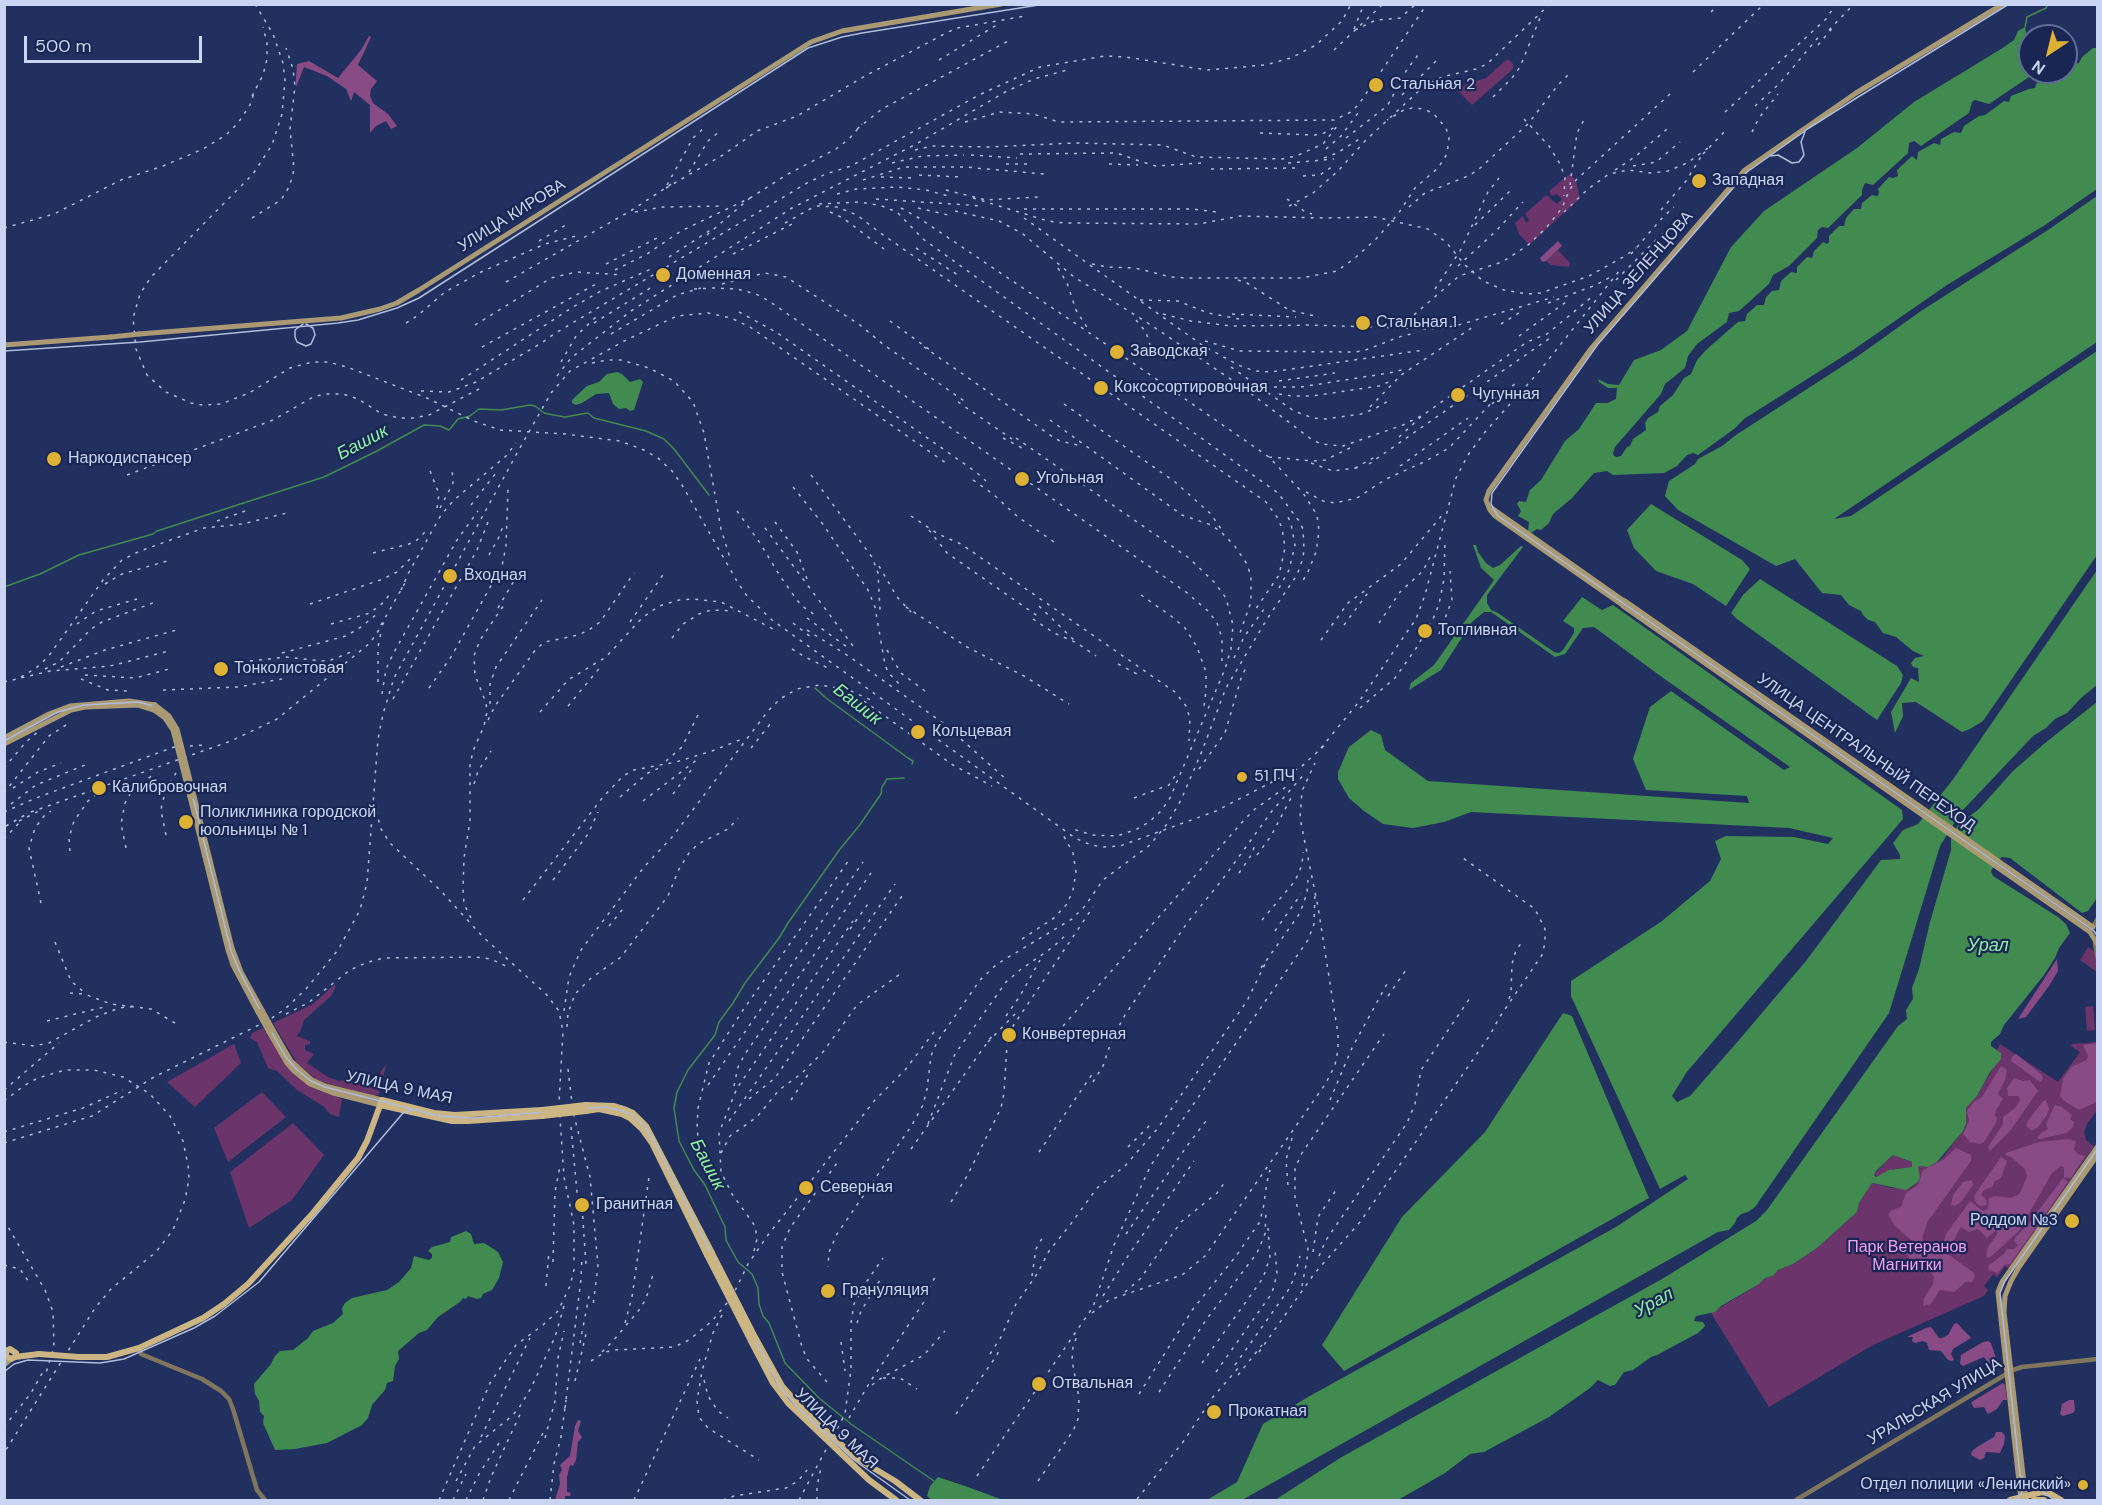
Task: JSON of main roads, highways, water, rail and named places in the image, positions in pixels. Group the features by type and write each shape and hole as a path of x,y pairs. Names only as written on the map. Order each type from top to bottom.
{"main road":[{"name":"УЛИЦА КИРОВА","path":"4,345 342,318 380,309 419,291 812,42 842,31 1002,4"},
{"name":"УЛИЦА ЗЕЛЕНЦОВА","path":"1486,500 1489,491 1590,350 1745,170 1856,93 2003,4"},
{"name":"УЛИЦА ЦЕНТРАЛЬНЫЙ ПЕРЕХОД","path":"1486,500 1497,512 1623,603 2093,928"},
{"path":"4,738 49,714 84,703 129,701 154,707"},
{"path":"4,744 71,710 85,707 138,705 154,707"},
{"name":"УЛИЦА 9 МАЯ","path":"154,707 173,730 192,796 233,965 291,1061 312,1080 326,1086 381,1102 434,1113 455,1115 542,1113 606,1105 633,1113 646,1126 773,1383 788,1403 869,1480 896,1500"},
{"path":"2093,928 2096,944"},
{"path":"4,1365 9,1354 107,1357 140,1351 203,1318 224,1304 255,1278 358,1158 367,1141 381,1102"},
{"path":"2066,1196 2097,1146"},
{"path":"2023,1499 2009,1373 2004,1312 2005,1296 2019,1266 2097,1154"},
{"name":"УЛИЦА 9 МАЯ","path":"753,1340 782,1386 805,1412 855,1457 895,1480 921,1500"},
{"path":"2010,1500 2047,1492 2061,1500"},
{"path":"2034,1500 2044,1500"}],"water":[{"path":"2018,31 2019,84 1989,104 1975,100 1972,102 1969,113 1921,146 1914,141 1909,143 1908,153 1873,185 1865,183 1862,195 1828,228 1822,227 1818,230 1817,238 1789,266 1773,275 1769,284 1739,311 1729,313 1727,322 1697,344 1688,356 1685,368 1665,384 1661,394 1615,447 1614,456 1621,456 1633,439 1646,430 1645,423 1648,418 1658,412 1660,406 1673,395 1684,378 1691,374 1697,360 1706,350 1738,322 1745,321 1747,314 1757,305 1764,305 1766,297 1772,291 1779,290 1781,281 1791,272 1797,273 1797,267 1807,257 1812,258 1814,251 1823,242 1827,244 1829,236 1839,226 1844,226 1846,218 1854,209 1861,209 1862,203 1872,195 1878,196 1878,189 1889,177 1898,176 1897,170 1912,156 1917,160 1918,152 1934,143 1940,145 1941,139 1954,132 1961,133 1964,126 1979,116 1985,115 2004,101 2009,102 2011,96 2035,88 2036,84 2078,84 2078,63 2093,48 2097,48 2097,189 1744,419 1698,455 1693,453 1687,455 1677,466 1664,473 1613,475 1607,471 1594,473 1572,498 1553,514 1549,523 1541,530 1537,529 1531,533 1528,531 1529,522 1518,516 1521,511 1517,504 1519,501 1526,502 1530,490 1541,480 1565,441 1579,429 1596,403 1607,403 1616,399 1617,388 1608,388 1598,379 1608,384 1619,385 1634,360 1661,350 1687,331 1731,247 1764,211 1857,148 1914,102 2014,40"},
{"path":"2097,196 2097,342 1834,519 1851,516 2097,351 2097,555 1983,721 1962,732 1916,702 1902,703 1903,716 1895,733 1891,712 1911,678 1919,682 1918,668 1913,667 1911,663 1915,658 1924,656 1913,651 1896,637 1883,633 1875,622 1868,620 1861,611 1849,605 1841,595 1822,593 1795,559 1776,566 1678,510 1665,496 1669,481 1695,464 1698,459 1722,446 1858,356 1921,311"},
{"path":"617,372 630,382 640,379 643,382 634,410 619,409 613,404 609,393 596,394 576,405 572,403 572,400 587,386 599,382 607,374"},
{"path":"1651,504 1742,560 1750,569 1726,606 1693,584 1656,571 1634,548 1627,530"},
{"path":"1473,545 1476,545 1486,563 1493,568 1500,565 1521,546 1523,547 1487,595 1487,603 1491,610 1554,652 1559,653 1563,650 1574,633 1574,628 1563,621 1582,597 1602,610 1613,605 1902,810 1903,819 1686,1073 1672,1096 1677,1102 1690,1096 1806,961 1881,860 1900,859 1893,843 1903,830 1918,824 1954,778 2097,570 2097,685 2067,713 2033,736 1962,811 1940,846 1889,1013 1755,1207 1741,1214 1729,1230 1718,1232 1242,1500 1207,1500 1237,1482 1263,1424 1616,1227 1688,1179 1685,1175 1660,1189 1571,996 1571,981 1662,921 1710,881 1721,859 1715,841 1726,836 1794,837 1828,844 1833,838 1789,828 1471,812 1444,822 1413,828 1383,824 1364,811 1349,798 1338,779 1338,772 1349,747 1371,730 1381,735 1385,750 1428,781 1749,803 1747,796 1646,790 1633,759 1650,707 1671,691 1784,770 1790,767 1594,627 1583,628 1565,654 1555,657 1491,612 1484,612 1472,622 1441,670 1409,690 1411,683 1434,665 1494,580 1481,568"},
{"path":"1760,579 1897,666 1903,675 1901,683 1877,720 1731,613 1743,595"},
{"name":"Урал","path":"2097,702 2097,898 2088,911 2082,913 2010,858 2002,857 1996,862 1991,871 1993,876 2058,917 2066,924 2070,933 2044,975 2004,1025 2000,1034 1991,1042 1991,1046 2001,1053 2001,1059 1990,1072 1977,1096 1966,1108 1966,1124 1963,1131 1937,1162 1928,1167 1918,1166 1920,1178 1917,1183 1906,1190 1872,1183 1859,1203 1857,1212 1817,1248 1793,1264 1778,1270 1773,1276 1765,1278 1715,1312 1696,1316 1694,1321 1703,1322 1705,1326 1698,1333 1651,1357 1633,1370 1624,1372 1615,1385 1610,1386 1598,1380 1549,1417 1484,1452 1470,1454 1445,1473 1398,1500 1275,1500 1340,1458 1662,1279 1756,1221 1767,1210 1898,1026 1907,1019 1906,1010 1913,999 1912,988 1951,850 1951,839 1958,825 1979,809 2013,771","holes":["1893,1155 1912,1162 1912,1167 1889,1170 1876,1177 1874,1175"]},
{"path":"1563,1013 1572,1016 1649,1198 1344,1371 1322,1345 1402,1217 1485,1132"},
{"path":"466,1231 471,1234 474,1244 484,1243 489,1246 498,1252 503,1262 499,1278 492,1290 483,1294 481,1298 468,1296 466,1299 463,1298 438,1317 427,1330 419,1333 398,1351 399,1359 395,1366 393,1381 387,1383 385,1390 372,1405 368,1418 362,1425 327,1443 275,1450 263,1423 264,1416 260,1412 254,1384 275,1356 280,1351 293,1350 313,1331 333,1323 343,1314 342,1308 345,1303 352,1298 387,1290 399,1282 411,1268 414,1256 429,1260 432,1254 428,1251 432,1247 450,1242 451,1237"},
{"path":"938,1477 1003,1500 932,1500 927,1496 930,1486"}],"waterway":[{"path":"2026,24 2027,17 2046,8 2048,4"},
{"name":"Башик","path":"4,587 40,574 79,555 153,534 324,477 424,425 440,426 449,430 458,419 470,416 479,409 501,410 530,405 544,413 565,417 588,413 594,418 646,431 664,439 674,449 709,495"},
{"name":"Башик","path":"815,688 913,761 912,764"},
{"name":"Башик","path":"904,778 887,779 881,794 859,826 840,849 719,1022 715,1035 688,1070 677,1092 674,1108 679,1141 694,1170 705,1185 725,1227 726,1240 738,1262 752,1274 758,1288 759,1304 763,1316 769,1323 785,1363 819,1398 851,1424 934,1481"}],"tram line":[{"path":"4,351 140,342 338,323 358,320 397,308 419,298 808,48 862,33 1045,4"},
{"path":"2009,4 1809,128 1747,172 1598,344 1492,493 1491,504 1498,516 2094,931 2098,937"},
{"path":"1771,156 1778,155 1792,163 1799,162 1804,155 1801,142 1805,132"},
{"path":"303,324 295,330 295,337 297,342 306,346 311,344 315,335 313,328 306,324"},
{"path":"4,741 58,712 84,705 138,702 154,706 164,713 172,722 179,741 231,951 271,1031 285,1056 296,1069 311,1081 325,1087 439,1116 473,1118 605,1107 632,1115 642,1123 653,1140 779,1386 796,1406 854,1460 910,1500"},
{"path":"4,1372 14,1364 28,1360 100,1363 124,1359 194,1328 215,1316 259,1282 403,1113 412,1110"},
{"path":"2017,1500 2022,1492 2000,1293 2005,1281 2098,1148"},
{"path":"2021,1476 2054,1500"}],"railway":[{"path":"255,4 273,34 283,63 285,80 282,114 272,145 253,174 151,277 140,294 133,318 136,349 147,375 166,392 191,403 221,404 249,393 290,368 312,362 328,362 427,398 474,421 500,430 565,434 620,441 644,450 658,458 672,471 738,583 747,596 772,620 1075,838 1091,845 1120,846 1216,811 1301,767 1327,743"},
{"path":"421,391 449,392 476,382 807,183 851,166 979,95 1040,67 1105,56 1126,57 1207,70 1265,65 1291,58 1316,45 1342,21 1351,4"},
{"path":"1354,29 1364,4"},
{"path":"1334,50 1383,4"},
{"path":"1355,30 1376,20 1400,18 1416,4"},
{"path":"965,122 1000,112 1033,114 1059,122 1334,120 1351,112 1359,104 1427,4"},
{"path":"1289,206 1313,193 1338,171 1365,141 1423,87 1442,77 1487,64 1550,4"},
{"path":"1711,12 1719,4"},
{"path":"1693,72 1764,4"},
{"path":"1725,112 1826,19 1836,4"},
{"path":"1829,30 1854,4"},
{"path":"666,188 723,155 757,131 797,116 865,76 948,32 958,28 1025,16"},
{"path":"1493,97 1520,67 1540,18"},
{"path":"939,60 1000,23"},
{"path":"1818,45 1835,25"},
{"path":"252,96 263,75 267,59 267,43 263,27"},
{"path":"1755,106 1780,83 1821,34"},
{"path":"857,129 882,109 1012,39"},
{"path":"252,218 281,200 289,187 294,169 290,129 295,86 293,69 286,48"},
{"path":"1398,89 1406,71 1418,55"},
{"path":"1402,95 1438,59"},
{"path":"557,376 571,358 631,311 792,208 918,143 1007,91 1034,79 1071,69"},
{"path":"1409,207 1425,193 1478,170 1528,124 1570,73"},
{"path":"1346,138 1387,106 1398,79"},
{"path":"4,228 54,214 121,180 203,149 226,135 238,123 250,105 255,90"},
{"path":"1389,324 1400,322 1415,314 1459,276 1502,262 1527,246 1562,208 1576,180 1670,94"},
{"path":"1752,132 1759,118 1778,94"},
{"path":"1092,264 1135,268 1171,277 1189,278 1302,278 1337,271 1376,239 1398,214 1415,188 1438,168 1447,154 1449,138 1446,128 1433,113 1412,108 1387,120"},
{"path":"1326,149 1341,136 1361,109"},
{"path":"1570,185 1577,133 1586,116"},
{"path":"1524,119 1549,146 1560,164 1565,177 1564,196"},
{"path":"615,270 647,254 681,231 750,198 788,174 836,149 849,139 862,124"},
{"path":"915,150 932,146 989,147 1074,143 1163,145 1196,157 1282,159 1296,156 1323,144 1338,125"},
{"path":"667,185 693,138 706,126"},
{"path":"1260,133 1315,135 1335,127"},
{"path":"1703,154 1728,128"},
{"path":"1615,170 1636,156 1667,129"},
{"path":"689,172 708,141 720,131"},
{"path":"1324,158 1361,138"},
{"path":"1633,166 1656,162 1680,142"},
{"path":"1564,212 1588,189 1609,174 1628,170 1651,173 1668,171 1687,163 1708,148"},
{"path":"1020,154 1117,153 1142,162"},
{"path":"892,163 922,156 964,155"},
{"path":"971,155 1017,158"},
{"path":"1661,210 1686,181 1702,155"},
{"path":"1288,163 1334,159"},
{"path":"1136,160 1156,166 1201,163"},
{"path":"1006,164 1030,164"},
{"path":"1109,164 1138,165"},
{"path":"1303,176 1320,175 1333,166"},
{"path":"863,180 904,167 965,167 1044,174"},
{"path":"1211,169 1295,168"},
{"path":"919,175 962,177"},
{"path":"881,177 913,178"},
{"path":"1435,289 1460,251 1488,192 1499,178"},
{"path":"506,282 632,210 673,183"},
{"path":"837,194 856,189 898,187 926,190 952,197"},
{"path":"946,190 986,200 1038,197"},
{"path":"1475,225 1511,190"},
{"path":"707,235 750,198"},
{"path":"973,198 1048,221 1064,223 1199,224 1240,216 1375,217 1428,229 1446,242 1465,265 1483,281 1504,290 1527,294 1541,293 1589,276 1636,248"},
{"path":"876,199 983,206"},
{"path":"1287,199 1312,214"},
{"path":"819,204 860,202 882,206 897,212 923,239 1278,493 1303,529 1304,549 1297,575 1267,619 1226,688 1181,800 1167,824 1150,845 1103,880 1085,906 1072,919 997,964 980,980 937,1042 931,1056 923,1105 912,1125 837,1234 829,1252 828,1267"},
{"path":"1458,266 1523,202"},
{"path":"635,212 663,207 724,206"},
{"path":"785,223 818,206 837,207 857,215 1266,502 1282,528 1285,548 1279,575 1255,610"},
{"path":"1631,254 1674,207"},
{"path":"901,208 1094,336 1269,457 1303,493 1317,515 1319,531 1316,552 1302,582"},
{"path":"918,208 948,215"},
{"path":"1024,209 1193,209 1216,212"},
{"path":"955,211 999,221 1023,234 1074,277 1151,325 1321,444 1343,446 1403,425 1423,415"},
{"path":"830,212 843,218 884,249"},
{"path":"1024,218 1202,345 1238,365 1255,371 1271,372 1424,350"},
{"path":"539,241 569,223"},
{"path":"733,254 794,223"},
{"path":"1616,280 1669,227"},
{"path":"669,257 712,229"},
{"path":"406,323 445,292 481,272 545,244 576,236"},
{"path":"606,264 661,236"},
{"path":"916,248 961,277"},
{"path":"1058,268 1067,283 1076,310 1088,329"},
{"path":"461,380 573,307 601,291 651,269"},
{"path":"1321,748 1358,703 1416,619 1425,595 1456,478 1468,455 1485,432 1537,374 1620,270"},
{"path":"475,325 551,278 576,272 623,275"},
{"path":"722,284 765,273 786,277 860,325 884,345 967,403"},
{"path":"1548,303 1596,285 1614,275"},
{"path":"1238,280 1247,283 1289,310 1319,317"},
{"path":"482,347 598,283"},
{"path":"594,323 652,287"},
{"path":"611,334 677,295 701,288"},
{"path":"694,289 737,289 756,294 769,301 1186,592 1209,612 1217,623 1222,638 1222,661"},
{"path":"1399,437 1423,415 1527,342 1547,334 1593,296"},
{"path":"1163,314 1191,321 1232,326 1311,325 1429,329 1455,326 1554,297"},
{"path":"1519,336 1570,299"},
{"path":"1140,300 1178,301 1208,313 1239,319"},
{"path":"1501,324 1522,311"},
{"path":"739,312 776,332 986,481"},
{"path":"4,1143 92,1116 154,1077 269,1020 285,1009 306,989 338,950 360,910 367,883 378,739 394,678 551,393 570,371 626,340 677,316 708,313 731,318 750,327 946,463"},
{"path":"1232,314 1296,317"},
{"path":"561,362 576,336 598,315"},
{"path":"1136,320 1146,332 1150,345"},
{"path":"890,321 930,350"},
{"path":"1370,407 1401,375 1476,325"},
{"path":"1205,341 1240,351 1353,352 1363,351 1416,333"},
{"path":"1369,464 1550,338"},
{"path":"924,347 1053,437 1082,446"},
{"path":"592,363 621,360 649,368 674,381 693,402 704,433 721,529 730,558"},
{"path":"1231,367 1294,411 1313,418 1326,419 1361,414 1392,399"},
{"path":"1274,387 1301,387 1395,372 1407,368"},
{"path":"1279,381 1335,373"},
{"path":"1279,394 1312,396 1379,386 1391,381"},
{"path":"1492,404 1517,382"},
{"path":"127,475 273,420 313,397 325,394 343,394 358,399 382,414 399,418 414,418 429,415 479,389"},
{"path":"1306,492 1323,501 1335,503 1357,498 1386,479 1449,448 1496,398"},
{"path":"958,402 1012,439"},
{"path":"1064,404 1175,482 1211,514 1221,529"},
{"path":"1400,466 1468,418"},
{"path":"1050,420 1182,515 1211,525 1234,545 1247,564 1251,577 1251,602 1240,633"},
{"path":"1003,438 1024,449"},
{"path":"1016,438 1189,558 1215,583 1226,598 1233,625 1231,649 1225,669 1170,798 1161,811 1137,829 1117,836 1092,835 1070,828"},
{"path":"401,590 441,515 454,500 506,456 516,443"},
{"path":"1269,457 1325,460 1350,448"},
{"path":"1355,468 1375,457"},
{"path":"1311,463 1333,471 1363,467"},
{"path":"440,508 453,483 452,468"},
{"path":"430,471 439,494 437,508"},
{"path":"471,505 496,473"},
{"path":"811,475 872,557 878,573 880,610"},
{"path":"973,480 993,494 1018,517 1057,544"},
{"path":"793,487 822,523 868,590 875,607 885,665 888,672 901,686"},
{"path":"429,688 451,657 502,566 506,546 508,489"},
{"path":"217,521 245,511"},
{"path":"382,694 386,669 393,654 457,540 478,511"},
{"path":"737,511 797,600 818,617"},
{"path":"1279,588 1289,570 1295,545 1286,512"},
{"path":"21,677 48,657 103,580 122,560 140,551 204,528 242,524 287,513"},
{"path":"1321,640 1348,603 1401,564 1444,513"},
{"path":"911,516 938,534 961,544 1175,692 1186,706 1190,718 1189,741"},
{"path":"393,699 477,550 490,517"},
{"path":"775,522 797,552 807,579"},
{"path":"489,555 503,526"},
{"path":"765,528 853,646"},
{"path":"373,553 416,541 428,529"},
{"path":"929,530 947,553 1039,617"},
{"path":"1360,708 1395,678 1433,619 1439,604 1444,579 1445,539"},
{"path":"1379,623 1400,592 1423,571 1430,557"},
{"path":"310,604 383,579 397,572 411,558"},
{"path":"105,584 122,574 167,561"},
{"path":"879,566 897,597 911,612"},
{"path":"1439,634 1452,600 1450,571"},
{"path":"630,622 665,572"},
{"path":"488,720 495,706 536,649 545,642 578,635 600,622 634,573"},
{"path":"498,608 515,579"},
{"path":"381,625 405,583"},
{"path":"1344,625 1370,590"},
{"path":"331,624 370,613 384,602 392,591"},
{"path":"1141,595 1185,628 1197,647 1206,672 1204,706"},
{"path":"77,624 96,611 137,599"},
{"path":"540,712 568,680 606,657 642,618 659,606 679,600 694,599 721,602 777,631"},
{"path":"490,704 490,684 496,667 542,600"},
{"path":"45,669 59,662 91,629 102,622 158,601"},
{"path":"471,918 464,904 463,889 464,858 470,821 470,765 487,712 486,703 475,675 474,656 480,640 506,602"},
{"path":"1234,658 1244,637 1267,605"},
{"path":"1039,606 1077,643"},
{"path":"906,607 967,647 1024,676 1069,704"},
{"path":"672,638 683,624 699,614 711,610 734,611"},
{"path":"282,653 346,636 377,614"},
{"path":"31,812 231,741 277,719 370,643 387,618"},
{"path":"807,618 850,649"},
{"path":"1033,619 1096,656"},
{"path":"793,623 812,638"},
{"path":"61,667 105,650 180,629"},
{"path":"807,630 850,657 943,723 1008,781"},
{"path":"378,682 378,647 381,632"},
{"path":"792,649 828,668"},
{"path":"250,661 286,657 322,661 331,660 356,650"},
{"path":"887,650 901,673 925,691"},
{"path":"4,682 50,671 110,666 169,651"},
{"path":"1118,664 1137,674"},
{"path":"568,706 602,665"},
{"path":"1199,769 1225,733 1242,675 1248,665"},
{"path":"85,675 135,678 173,668"},
{"path":"81,679 108,690 127,691"},
{"path":"163,690 238,687 282,679"},
{"path":"564,1011 569,977 581,950 644,867 673,836 768,711 780,699 797,689 820,685 849,690 875,702"},
{"path":"864,701 953,765 992,786"},
{"path":"666,761 682,747 698,715"},
{"path":"751,748 771,723"},
{"path":"4,793 49,736 66,725"},
{"path":"4,768 26,742 41,729"},
{"path":"523,900 603,797 623,776 634,770 676,762 712,751 742,739"},
{"path":"4,812 174,747 204,745"},
{"path":"474,784 478,771 491,751"},
{"path":"643,801 698,759"},
{"path":"13,788 38,772 61,763"},
{"path":"1092,1313 1109,1300 1182,1275 1205,1256 1326,1083 1335,1065 1338,1034 1318,907 1300,818 1302,791 1315,763"},
{"path":"11,804 36,785 85,765"},
{"path":"620,797 648,773 659,768"},
{"path":"673,794 692,769"},
{"path":"1093,1082 1103,1066 1112,1039 1125,1015 1187,923 1222,880 1272,811 1306,772"},
{"path":"166,835 161,811 162,803 167,788 176,773"},
{"path":"1134,798 1169,785 1177,773"},
{"path":"126,848 121,824 125,803 133,789 153,775"},
{"path":"1063,1026 1244,820 1255,809 1286,787"},
{"path":"70,851 69,838 74,821 88,801 98,793"},
{"path":"1257,855 1271,836 1292,796"},
{"path":"19,821 39,811"},
{"path":"41,903 29,848 35,828 51,811"},
{"path":"376,811 381,829 390,843 440,890 483,937 546,994 559,1011 563,1032 559,1103 564,1177 574,1225 574,1266"},
{"path":"553,880 588,834 598,812"},
{"path":"6,826 25,815"},
{"path":"567,1027 568,1013 575,994 590,979 621,957 668,896 679,869 689,853 698,844 728,829 738,818"},
{"path":"4,839 19,823"},
{"path":"1022,939 1054,918 1067,904 1073,890 1076,872 1073,853 1061,831"},
{"path":"1239,873 1252,854 1255,844"},
{"path":"1262,920 1295,881 1302,865 1303,852"},
{"path":"1259,1352 1314,1274 1360,1222 1490,1035 1542,955 1545,929 1535,909 1460,856"},
{"path":"722,1183 704,1156 699,1145 697,1129 698,1108 709,1063 743,1010 849,860"},
{"path":"708,1085 863,862"},
{"path":"734,1086 738,1067 745,1054 871,873"},
{"path":"1261,968 1300,913 1307,893 1308,880"},
{"path":"729,1121 895,884"},
{"path":"1275,931 1301,894"},
{"path":"977,1476 1093,1307 1114,1245 1151,1165 1308,940 1314,924 1315,894"},
{"path":"749,1099 775,1078 902,896"},
{"path":"850,929 868,904"},
{"path":"609,926 626,905"},
{"path":"951,1202 967,1176 1001,1108 1007,1045 1013,1026 1093,907"},
{"path":"754,1251 757,1239 755,1226 732,1194 721,1172 719,1133 737,1088 853,921"},
{"path":"928,1124 955,1054 1006,982 1068,933"},
{"path":"1509,999 1512,964 1516,950 1523,941"},
{"path":"55,942 71,981 85,993"},
{"path":"286,1014 308,1003 350,970 384,958 475,957 491,959 510,968"},
{"path":"1006,1016 1040,960"},
{"path":"990,1354 1001,1337 1016,1304 1037,1274 1049,1251 1097,1188 1125,1166 1158,1128 1247,1001 1266,962"},
{"path":"1388,996 1408,967"},
{"path":"721,1153 730,1136 757,1117 779,1090 801,1074 823,1052 857,1005 903,972"},
{"path":"1330,1100 1352,1048 1388,982"},
{"path":"70,993 84,994 111,1004 151,1009 175,1023"},
{"path":"1319,1256 1326,1240 1407,1123 1415,1104 1421,1070 1472,995"},
{"path":"4,1042 34,1046 49,1043 96,1017 119,1008 135,1006"},
{"path":"47,1021 104,1007"},
{"path":"988,1042 1016,1013"},
{"path":"591,1361 605,1352 615,1350 674,1347 689,1340 712,1321 732,1297 748,1264 768,1235 875,1100 905,1070 934,1032"},
{"path":"1302,1286 1308,1249 1295,1198 1295,1168 1302,1153 1384,1034"},
{"path":"911,1149 992,1036"},
{"path":"4,1090 59,1043"},
{"path":"568,1069 573,1112 590,1177 598,1266 593,1306"},
{"path":"4,1101 38,1078 65,1070 94,1070 123,1077 150,1094 170,1116 183,1141 189,1179 185,1200 173,1230 156,1252 111,1289 95,1308 4,1453"},
{"path":"791,1100 811,1070"},
{"path":"1039,1152 1093,1073"},
{"path":"4,1132 83,1108 123,1090"},
{"path":"1126,1234 1209,1117"},
{"path":"1128,1147 1153,1122"},
{"path":"571,1127 579,1214"},
{"path":"1288,1185 1286,1160 1292,1138"},
{"path":"1103,1296 1194,1161"},
{"path":"827,1382 807,1359 802,1347 782,1272 782,1247 790,1228 837,1163"},
{"path":"553,1262 555,1192 560,1166"},
{"path":"1139,1394 1193,1309 1236,1256 1259,1223 1270,1170"},
{"path":"625,1323 632,1297 649,1177"},
{"path":"1125,1292 1140,1279 1181,1222 1217,1193 1225,1182"},
{"path":"1313,1252 1318,1217 1336,1190"},
{"path":"582,1207 586,1264"},
{"path":"1159,1392 1206,1320 1257,1253 1265,1234 1266,1212"},
{"path":"4,1220 45,1290 53,1312 54,1347 45,1376"},
{"path":"1202,1363 1263,1278 1270,1257 1268,1228"},
{"path":"1032,1276 1036,1249 1044,1235"},
{"path":"1216,1372 1272,1293 1277,1274 1275,1250"},
{"path":"546,1286 549,1252"},
{"path":"565,1408 582,1256"},
{"path":"1235,1365 1289,1289 1300,1256"},
{"path":"799,1500 845,1414 851,1369 851,1323 854,1304 883,1258"},
{"path":"4,1265 20,1269 31,1285"},
{"path":"439,1500 490,1383 516,1345 558,1311 570,1286 575,1266"},
{"path":"602,1352 639,1310 646,1299 653,1274"},
{"path":"924,1296 937,1274"},
{"path":"857,1323 861,1311 880,1280"},
{"path":"849,1418 870,1382 932,1290"},
{"path":"580,1343 589,1296"},
{"path":"456,1481 475,1446 519,1408 555,1337 564,1306"},
{"path":"722,1315 713,1333 702,1371 697,1401 699,1417 708,1428 759,1460"},
{"path":"545,1438 555,1401 558,1358 564,1331"},
{"path":"872,1385 924,1355 945,1331"},
{"path":"575,1381 586,1334"},
{"path":"1038,1481 1073,1431 1078,1419 1079,1398 1072,1360 1077,1336"},
{"path":"481,1437 530,1338"},
{"path":"841,1342 845,1371"},
{"path":"1238,1375 1262,1345"},
{"path":"956,1414 1000,1348"},
{"path":"634,1500 700,1359"},
{"path":"1137,1499 1183,1442 1213,1397 1240,1366"},
{"path":"4,1427 31,1393 44,1370"},
{"path":"883,1378 900,1378 917,1389"},
{"path":"704,1380 708,1396 718,1411 728,1418"},
{"path":"550,1500 566,1400"},
{"path":"483,1500 491,1477 522,1410"},
{"path":"509,1500 545,1429"},
{"path":"466,1500 499,1443"},
{"path":"817,1500 821,1468"},
{"path":"723,1500 734,1496 786,1488 798,1481 807,1470"},
{"path":"453,1500 466,1474"}],"place":[{"name":"Стальная 2","path":"1376,85"},
{"name":"Западная","path":"1699,181"},
{"name":"Доменная","path":"663,275"},
{"name":"Стальная 1","path":"1363,323"},
{"name":"Заводская","path":"1117,352"},
{"name":"Коксосортировочная","path":"1101,388"},
{"name":"Чугунная","path":"1458,395"},
{"name":"Наркодиспансер","path":"54,459"},
{"name":"Угольная","path":"1022,479"},
{"name":"Входная","path":"450,576"},
{"name":"Топливная","path":"1425,631"},
{"name":"Тонколистовая","path":"221,669"},
{"name":"Кольцевая","path":"918,732"},
{"name":"51 ПЧ","path":"1242,777"},
{"name":"Калибровочная","path":"99,788"},
{"name":"Поликлиника городской юольницы № 1","path":"186,822"},
{"name":"Конвертерная","path":"1009,1035"},
{"name":"Северная","path":"806,1188"},
{"name":"Гранитная","path":"582,1205"},
{"name":"Роддом №3","path":"2072,1221"},
{"name":"Грануляция","path":"828,1291"},
{"name":"Отвальная","path":"1039,1384"},
{"name":"Прокатная","path":"1214,1412"},
{"name":"Отдел полиции «Ленинский»","path":"2083,1485"}],"park label":[{"name":"Парк Ветеранов Магнитки","path":"1907,1257"}]}
